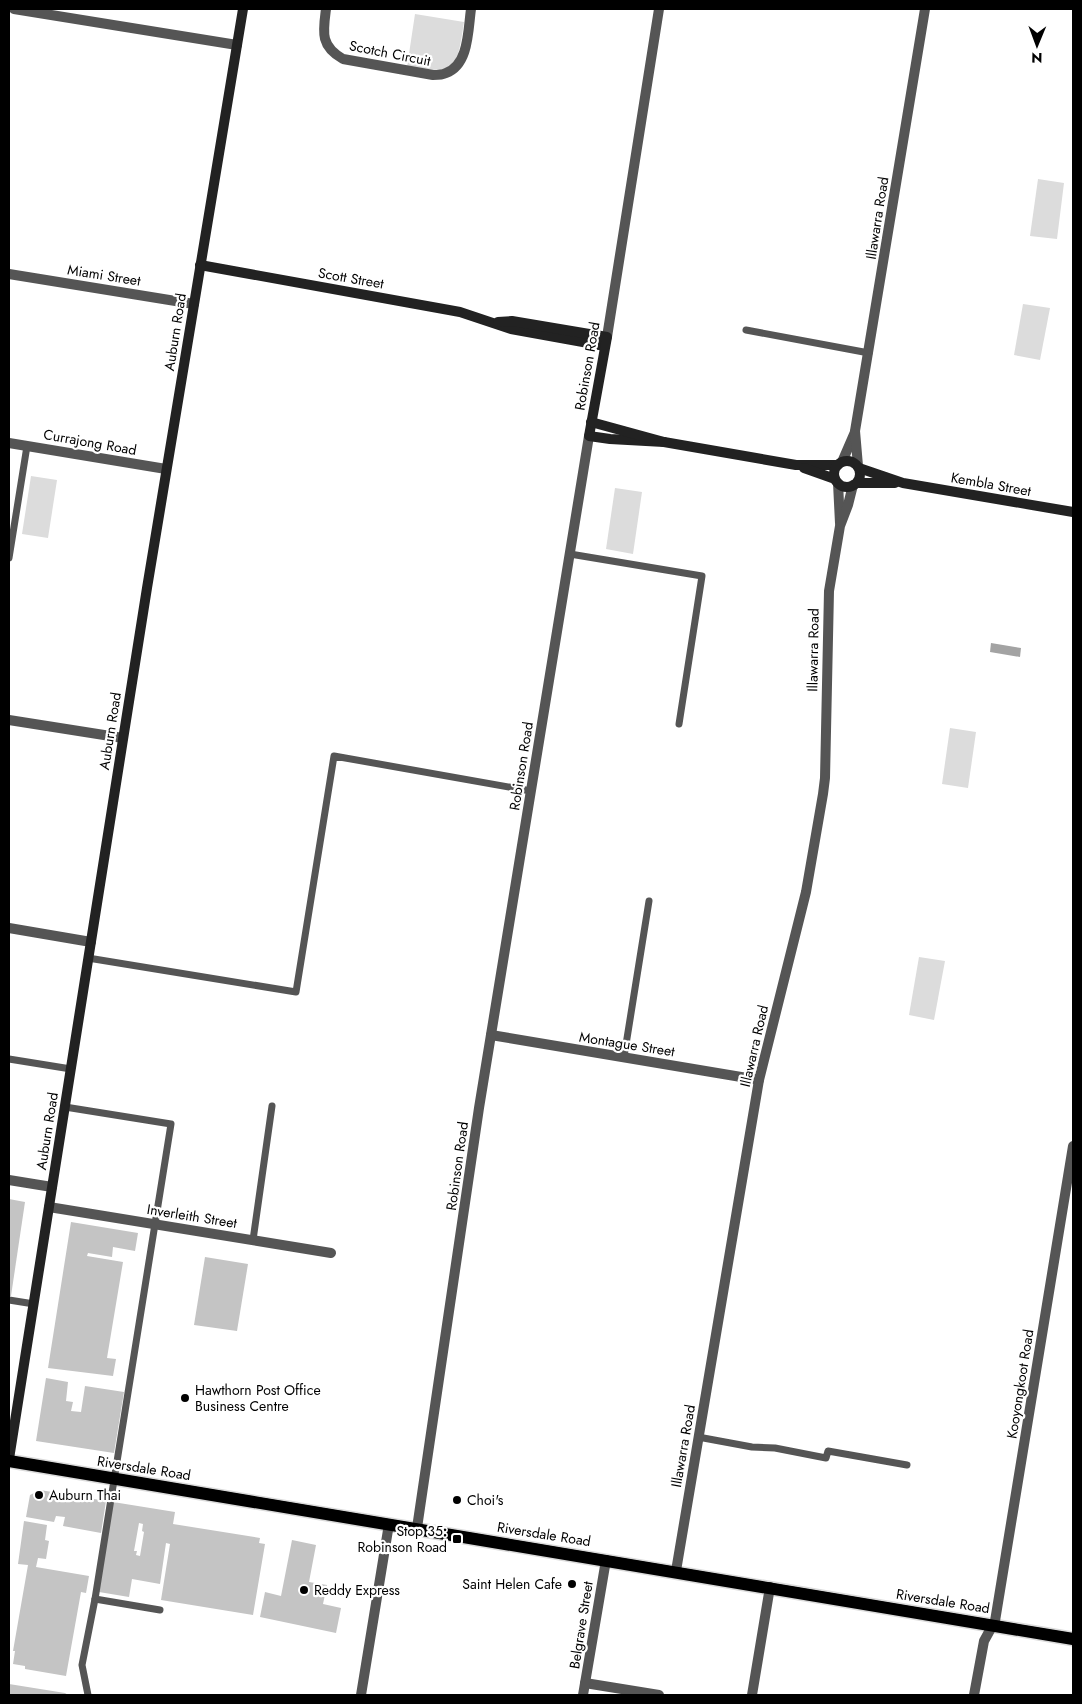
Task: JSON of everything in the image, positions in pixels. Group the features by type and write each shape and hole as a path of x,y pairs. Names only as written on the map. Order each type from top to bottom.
{"main road":[{"name":"Auburn Road","path":"9,1460 166,469 242,9"},
{"name":"Scott Street","path":"200,265 460,312 495,322 512,321 606,342"},
{"name":"Robinson Road","path":"589,436 606,342"},
{"path":"591,422 664,442 796,465 836,481 845,487 855,484 860,476 858,467 850,461 796,465"},
{"path":"589,436 664,442"},
{"path":"836,481 834,471 840,463"},
{"name":"Kembla Street","path":"858,467 903,483 1073,512"},
{"name":"Kembla Street","path":"855,484 903,483"},
{"name":"Riversdale Road","path":"9,1460 1073,1638"}],"street":[{"path":"14,9 237,45"},
{"name":"Scotch Circuit","path":"326,9 323,28 325,42 332,53 343,59 434,75 446,73 458,66 463,56 471,9"},
{"name":"Robinson Road","path":"606,342 660,9"},
{"name":"Illawarra Road","path":"858,467 856,431 925,9"},
{"name":"Miami Street","path":"9,274 194,304"},
{"name":"Illawarra Road","path":"840,463 856,431"},
{"name":"Robinson Road","path":"417,1528 491,1035 589,436"},
{"name":"Currajong Road","path":"9,443 166,469"},
{"name":"Illawarra Road","path":"836,481 840,526"},
{"name":"Illawarra Road","path":"676,1572 759,1080 806,892 823,794 825,778 829,591 840,526 855,484"},
{"path":"9,720 123,738"},
{"path":"9,928 91,942"},
{"name":"Montague Street","path":"491,1035 759,1080"},
{"name":"Kooyongkoot Road","path":"974,1695 984,1641 997,1612 1073,1146"},
{"path":"9,1180 52,1187"},
{"name":"Inverleith Street","path":"49,1207 331,1253"},
{"path":"361,1695 389,1524"},
{"name":"Belgrave Street","path":"583,1695 606,1560"},
{"path":"752,1695 770,1587"},
{"path":"586,1683 659,1695"}],"lane":[{"path":"746,330 869,353"},
{"path":"9,558 27,446"},
{"path":"570,554 702,576 679,724"},
{"path":"88,958 296,992 334,756 531,791"},
{"path":"624,1057 649,901"},
{"path":"9,1059 71,1069"},
{"path":"252,1240 272,1106"},
{"path":"65,1107 171,1124 95,1599 82,1665 88,1695"},
{"path":"9,1300 34,1304"},
{"path":"698,1437 752,1447 775,1448 826,1458 828,1451 907,1465"},
{"path":"95,1599 160,1610"}],"shaded area":[{"path":"415,14 464,22 459,50 452,65 436,70 407,67"},
{"path":"1038,179 1064,183 1057,239 1030,236"},
{"path":"1023,304 1050,308 1040,360 1014,355"},
{"path":"31,476 57,480 48,538 22,534"},
{"path":"615,488 642,492 633,554 606,549"},
{"path":"991,643 1021,648 1020,657 990,652"},
{"path":"950,728 976,732 968,788 942,784"},
{"path":"919,957 945,961 934,1020 909,1015"}],"building":[{"path":"9,1199 25,1202 11,1296 9,1296"},
{"path":"71,1222 138,1233 135,1251 113,1247 112,1257 88,1253 87,1256 123,1262 107,1358 116,1359 113,1376 48,1368"},
{"path":"205,1257 248,1264 237,1331 194,1325"},
{"path":"46,1378 68,1382 66,1401 73,1402 71,1411 81,1412 85,1386 124,1392 114,1453 36,1441"},
{"path":"40,1490 106,1501 101,1533 63,1526 65,1517 56,1516 54,1522 26,1517 30,1495"},
{"path":"113,1502 175,1512 173,1524 260,1538 259,1543 265,1544 253,1615 161,1600 170,1544 166,1543 160,1584 132,1579 129,1597 99,1592","holes":["139,1523 143,1524 142,1531 144,1532 140,1556 136,1555 137,1551 134,1551"]},
{"path":"24,1521 47,1525 45,1540 49,1541 46,1559 38,1558 36,1567 89,1576 86,1593 81,1592 66,1676 25,1669 25,1666 13,1664 15,1651 13,1651 28,1565 18,1564"},
{"path":"292,1540 316,1545 309,1582 327,1585 323,1604 341,1608 336,1633 260,1617 265,1592 281,1596"},
{"path":"9,1684 65,1693 68,1695 9,1695"}],"tram line":[{"path":"9,1456 1073,1634"},
{"path":"9,1464 92,1478"},
{"path":"203,1497 1073,1642"}],"place":[{"name":"Hawthorn Post Office Business Centre","path":"185,1398"},
{"name":"Auburn Thai","path":"39,1495"},
{"name":"Choi's","path":"457,1500"},
{"name":"Stop 35: Robinson Road","path":"457,1539"},
{"name":"Saint Helen Cafe","path":"572,1584"},
{"name":"Reddy Express","path":"304,1590"}]}
